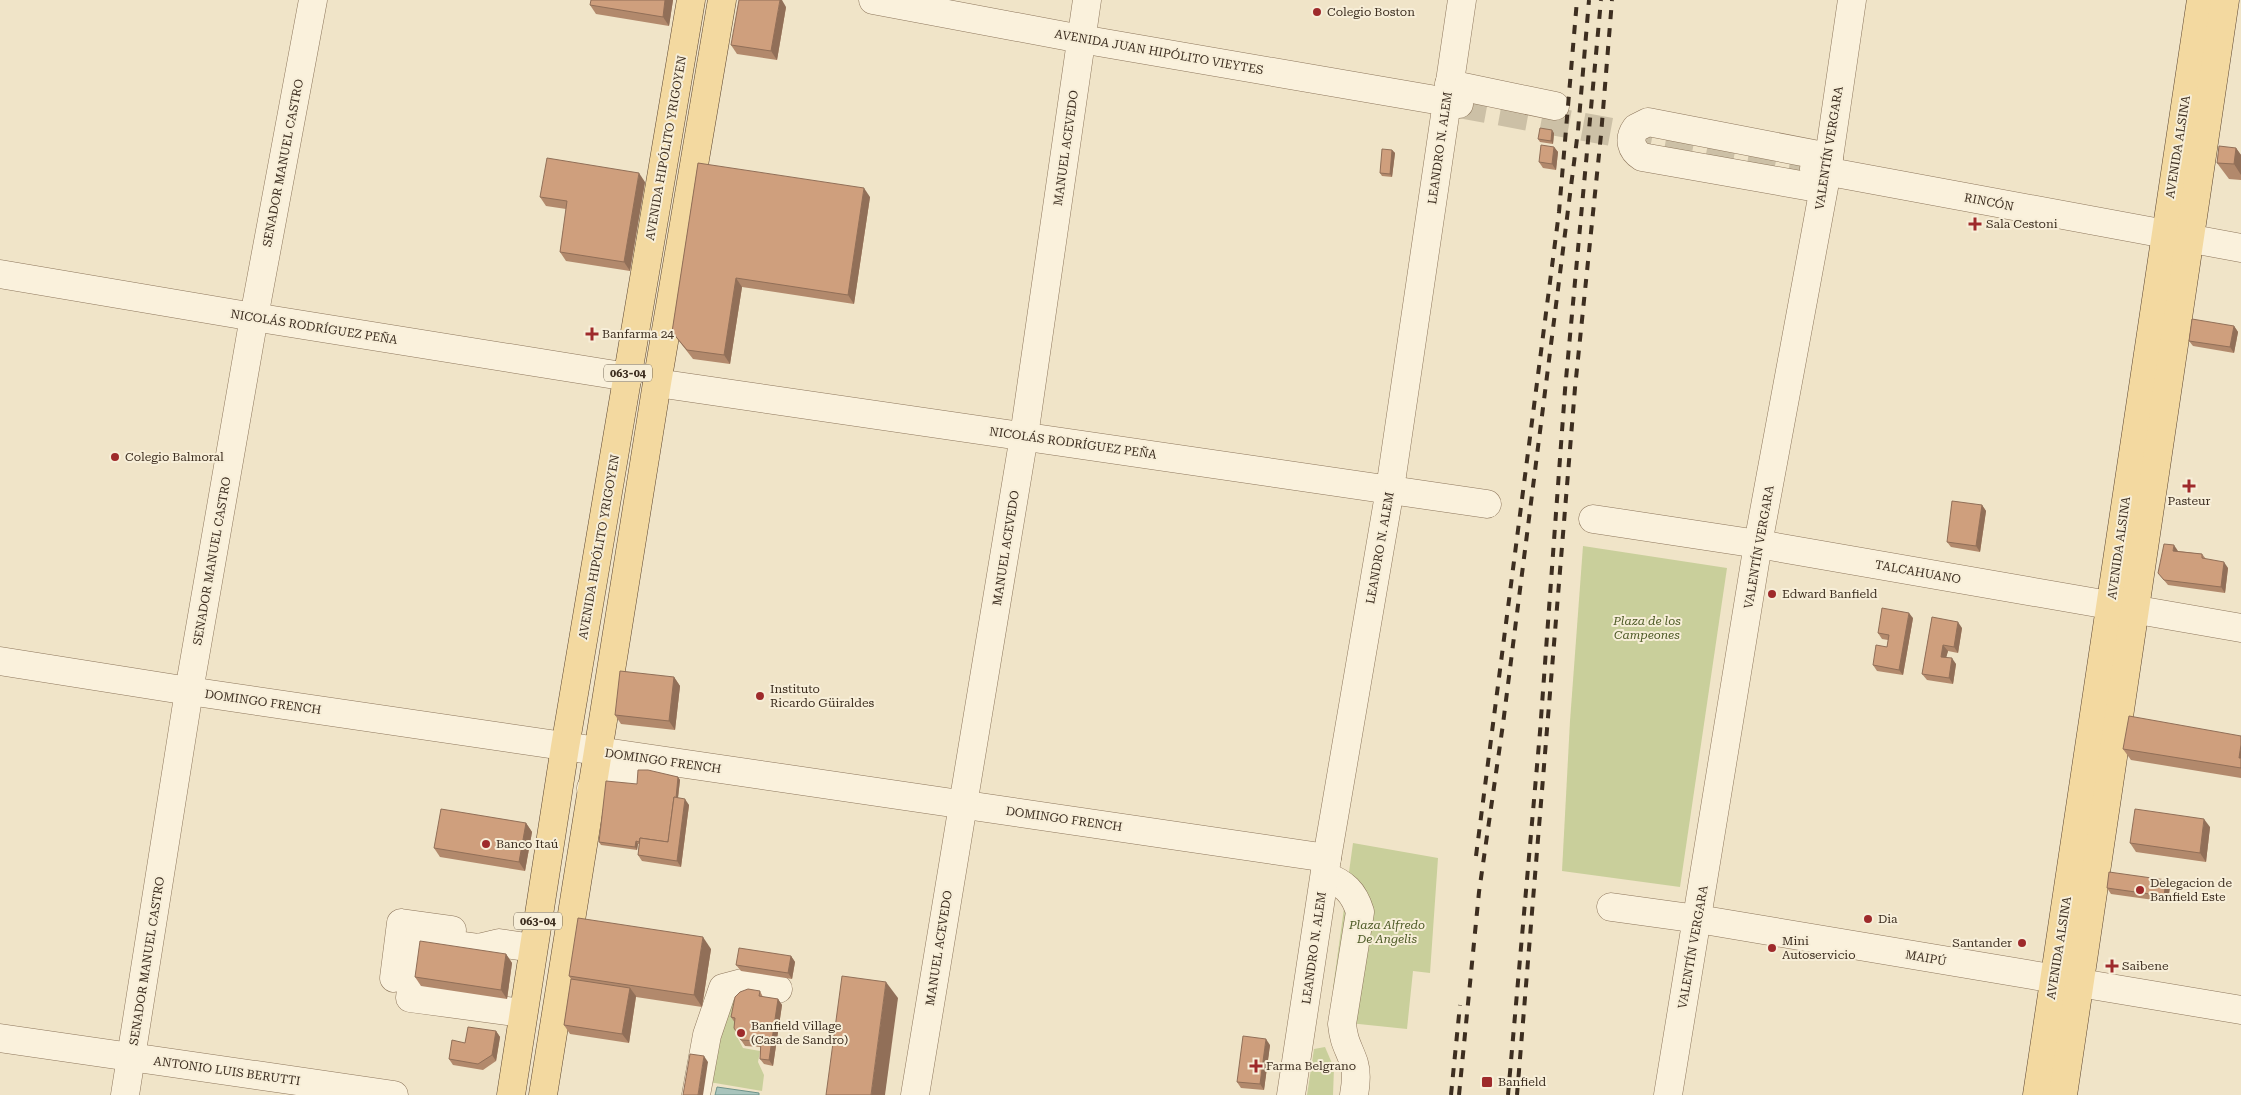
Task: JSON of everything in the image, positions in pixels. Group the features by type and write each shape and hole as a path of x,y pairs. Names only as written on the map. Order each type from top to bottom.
{"main road":[{"name":"AVENIDA HIPÓLITO YRIGOYEN","path":"510,1095 565,746 691,0"},
{"name":"063-04","path":"543,1095 594,806 598,751 657,383 722,0"},
{"name":"AVENIDA ALSINA","path":"2037,1095 2067,982 2177,237 2201,0"},
{"name":"AVENIDA ALSINA","path":"2177,237 2225,0"},
{"name":"AVENIDA ALSINA","path":"2063,1095 2067,982"}],"street":[{"name":"SENADOR MANUEL CASTRO","path":"125,1095 189,691 254,317 313,0"},
{"name":"AVENIDA JUAN HIPÓLITO VIEYTES","path":"873,0 1081,39 1452,96 1555,106"},
{"name":"MANUEL ACEVEDO","path":"915,1095 1024,436 1087,0"},
{"name":"LEANDRO N. ALEM","path":"1291,1095 1326,867 1390,489 1452,96 1462,0"},
{"name":"VALENTÍN VERGARA","path":"1668,1095 1758,544 1852,0"},
{"path":"1648,122 1823,172 1642,156 1633,149 1631,138 1636,128 1648,122"},
{"name":"RINCÓN","path":"1823,172 2241,248"},
{"name":"NICOLÁS RODRÍGUEZ PEÑA","path":"0,274 254,317 628,376"},
{"name":"NICOLÁS RODRÍGUEZ PEÑA","path":"657,383 1488,504"},
{"name":"TALCAHUANO","path":"1594,519 1758,544 2241,628"},
{"name":"DOMINGO FRENCH","path":"0,661 189,691 598,751 651,766 963,804 1326,867"},
{"path":"594,806 641,767 651,766"},
{"path":"1326,867 1356,897 1360,912 1342,1024 1344,1042 1354,1064 1356,1080 1354,1095"},
{"name":"MAIPÚ","path":"1611,907 1698,919 2241,1010"},
{"path":"523,1013 410,998 418,943 478,948 498,943 533,948"},
{"path":"696,1095 707,1035 722,988 742,983 778,989"},
{"name":"ANTONIO LUIS BERUTTI","path":"0,1038 394,1095"}],"green space":[{"name":"Plaza de los Campeones","path":"1583,546 1727,568 1680,887 1562,871 1570,721"},
{"name":"Plaza Alfredo De Angelis","path":"1353,843 1438,858 1430,973 1413,971 1407,1029 1349,1023 1333,988"},
{"path":"723,988 752,995 735,1033 743,1048 760,1051 758,1062 764,1075 762,1091 715,1083 705,1084"},
{"path":"1325,1047 1334,1068 1333,1095 1307,1095 1314,1049"}],"water":[{"path":"717,1087 759,1093 759,1095 715,1095"}],"building":[{"path":"591,0 665,0 663,17 590,5"},
{"path":"739,0 780,0 771,51 731,45"},
{"path":"1540,128 1552,130 1551,141 1538,139"},
{"path":"1541,145 1554,147 1552,164 1539,162"},
{"path":"2219,146 2236,148 2234,164 2217,163"},
{"path":"1382,149 1392,150 1390,174 1380,173"},
{"path":"547,158 639,173 624,262 560,252 567,201 540,197"},
{"path":"698,163 864,188 848,295 736,278 724,355 687,350 672,332"},
{"path":"2192,319 2234,326 2230,347 2189,341"},
{"path":"1952,501 1982,505 1976,546 1947,542"},
{"path":"2164,544 2174,545 2173,551 2202,554 2202,558 2224,562 2221,587 2164,580 2158,573"},
{"path":"1882,608 1909,613 1899,670 1873,665 1876,645 1887,647 1889,635 1878,633"},
{"path":"1932,617 1958,622 1954,647 1943,645 1941,657 1952,658 1949,678 1922,674"},
{"path":"620,671 674,677 669,721 615,715"},
{"path":"2129,716 2241,736 2239,758 2241,758 2241,768 2123,749"},
{"path":"638,770 648,770 678,777 668,842 640,838 639,842 636,841 635,847 599,842 606,781 637,784"},
{"path":"674,797 685,799 677,861 638,855 640,838 668,842"},
{"name":"Banco Itaú","path":"441,809 526,823 519,862 434,848"},
{"path":"2135,809 2204,819 2200,853 2130,843"},
{"name":"Delegacion de Banfield Este","path":"2109,872 2166,880 2164,896 2107,888"},
{"path":"578,918 703,937 694,995 569,976"},
{"path":"420,941 506,954 501,990 415,977"},
{"path":"739,948 791,956 788,973 736,965"},
{"path":"842,976 886,982 871,1095 826,1095"},
{"path":"571,979 630,988 622,1034 564,1025"},
{"path":"748,989 760,991 759,996 778,999 769,1060 760,1059 761,1041 741,1040 734,1028 735,1018 731,1017 735,997 740,992"},
{"path":"468,1027 496,1031 492,1055 478,1064 449,1059 452,1040 465,1043"},
{"name":"Farma Belgrano","path":"1243,1036 1266,1039 1260,1084 1237,1082"},
{"path":"690,1054 704,1056 698,1095 683,1095"}],"tunnel":[{"path":"1459,104 1814,169"}],"railway":[{"path":"1476,856 1559,212 1577,0"},
{"path":"1459,1095 1479,892 1503,724 1578,131 1589,0"},
{"path":"1508,1095 1540,732 1565,390 1601,0"},
{"path":"1517,1095 1575,388 1601,135 1612,0"},
{"path":"1451,1095 1460,1005"}],"place":[{"name":"Colegio Boston","path":"1317,12"},
{"name":"Sala Cestoni","path":"1975,224"},
{"name":"Banfarma 24","path":"592,334"},
{"name":"Colegio Balmoral","path":"115,457"},
{"name":"Pasteur","path":"2189,486"},
{"name":"Edward Banfield","path":"1772,594"},
{"name":"Instituto Ricardo Güiraldes","path":"760,696"},
{"name":"Banco Itaú","path":"486,844"},
{"name":"Delegacion de Banfield Este","path":"2140,890"},
{"name":"Dia","path":"1868,919"},
{"name":"Santander","path":"2022,943"},
{"name":"Mini Autoservicio","path":"1772,948"},
{"name":"Saibene","path":"2112,966"},
{"name":"Banfield Village (Casa de Sandro)","path":"741,1033"},
{"name":"Farma Belgrano","path":"1256,1066"},
{"name":"Banfield","path":"1487,1082"}]}
